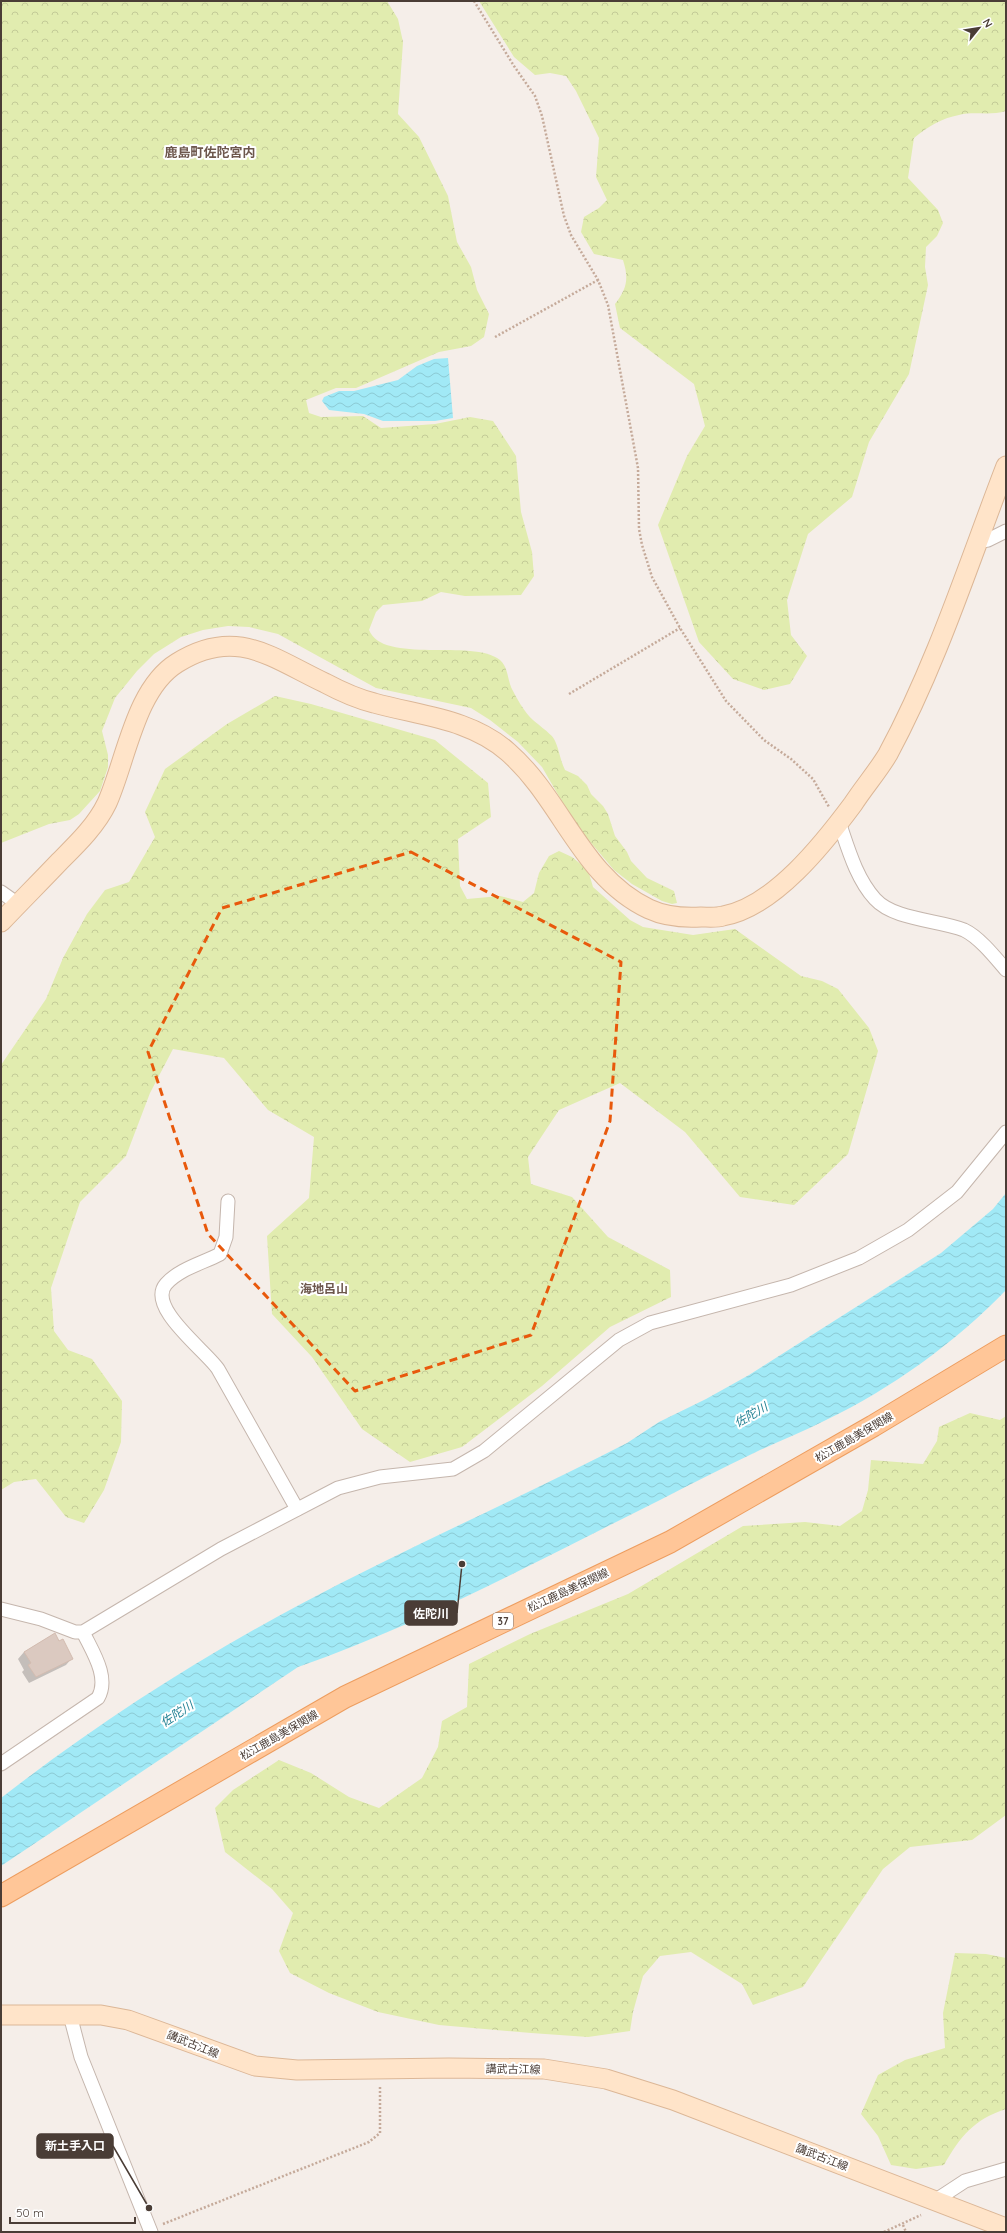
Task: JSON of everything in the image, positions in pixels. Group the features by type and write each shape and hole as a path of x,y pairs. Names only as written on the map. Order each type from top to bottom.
{"main road":[{"name":"松江鹿島美保関線","path":"1,1896 344,1697 677,1538 873,1426 1006,1346"}],"street":[{"path":"1,922 83,837 105,807 137,719 155,683 174,664 199,652 221,646 241,645 273,655 326,684 370,702 446,720 476,730 507,751 536,781 586,856 616,888 650,910 684,918 725,916 761,901 792,876 839,822 886,758 920,688 1006,466"},
{"path":"976,542 988,540 1006,531"},
{"path":"839,822 859,874 876,900 892,910 963,930 978,941 1006,970"},
{"path":"1,892 18,904"},
{"path":"1,1609 41,1619 75,1632 83,1632 221,1549 338,1488 380,1477 453,1470 484,1452 619,1340 650,1323 791,1285 859,1258 908,1230 957,1192 1006,1132"},
{"path":"228,1201 226,1237 220,1254 173,1278 163,1289 162,1299 168,1314 211,1359 218,1369 297,1509"},
{"path":"1,1764 98,1698 102,1692 102,1677 95,1656 83,1632"},
{"name":"講武古江線","path":"1,2015 101,2015 128,2020 254,2066 297,2070 450,2068 544,2069 606,2079 673,2100 1006,2228"},
{"path":"70,2015 81,2057 151,2231"},
{"path":"936,2200 965,2181 1006,2169"}],"path":[{"path":"474,1 514,66 535,96 542,116 564,216 571,235 598,280 608,305 633,433 638,468 639,529 642,546 661,595 726,701 764,740 791,759 813,779 839,822"},
{"path":"496,337 598,280"},
{"path":"569,694 680,628"},
{"path":"151,2231 369,2142 380,2133 380,2069"},
{"path":"884,2232 919,2217 936,2200"},
{"path":"903,2225 906,2232"}],"highlighted area":[{"path":"411,852 621,962 610,1121 531,1335 355,1391 208,1234 148,1052 222,908"}],"green space":[{"path":"1,1 387,1 398,19 403,42 398,114 419,137 448,196 457,242 471,267 477,290 489,314 484,337 471,346 439,352 356,388 336,388 306,400 309,413 321,417 363,416 381,428 435,424 470,417 493,421 516,456 521,512 532,552 534,576 521,595 465,596 441,592 422,601 383,605 376,612 369,630 378,640 392,646 409,649 470,651 487,654 500,660 505,667 511,687 522,707 531,719 553,737 565,770 578,776 587,785 591,794 603,806 608,814 615,836 627,852 631,861 647,878 674,891 677,903 672,904 662,901 632,884 614,870 569,817 564,805 542,767 518,742 490,720 471,708 376,688 278,634 249,627 228,626 203,630 181,637 154,654 137,671 115,698 102,731 108,755 108,767 100,791 79,814 70,820 49,824 1,843"},
{"path":"479,1 1006,1 1006,111 994,113 970,113 953,116 924,130 914,138 908,178 938,210 943,223 937,236 926,247 925,267 928,285 909,374 869,442 852,497 808,534 787,600 791,635 807,656 790,684 764,690 733,679 699,642 658,525 687,456 705,426 694,384 620,328 615,304 626,283 626,273 623,260 594,254 581,232 584,217 599,208 607,200 596,177 599,138 576,91 566,76 550,73 535,75 514,57"},
{"path":"275,696 311,704 435,740 488,783 491,817 458,839 460,886 467,899 500,896 523,902 534,893 539,873 549,856 559,851 572,857 588,870 593,887 630,920 643,927 693,935 735,929 801,976 822,981 838,989 869,1028 878,1051 848,1154 794,1205 740,1197 685,1132 620,1083 559,1110 528,1157 531,1184 572,1197 608,1237 670,1270 671,1297 610,1327 542,1386 462,1447 410,1462 362,1429 312,1357 272,1314 267,1236 309,1198 314,1137 268,1110 224,1058 173,1049 150,1093 126,1156 80,1202 51,1288 54,1331 68,1350 92,1359 122,1401 121,1442 104,1490 84,1523 66,1517 36,1479 14,1482 1,1490 1,1065 46,999 63,958 87,914 105,890 129,882 155,837 145,812 165,769 227,724"},
{"path":"970,1413 1000,1420 1006,1416 1006,1815 972,1840 910,1847 883,1869 803,1987 753,2005 742,1984 691,1952 660,1956 643,1976 633,2012 630,2031 588,2037 439,2025 378,2012 329,1993 290,1973 279,1951 293,1913 272,1889 225,1852 215,1808 233,1790 279,1760 311,1773 349,1797 379,1808 422,1778 438,1747 442,1721 467,1707 469,1664 530,1634 628,1594 743,1526 805,1522 840,1526 862,1511 868,1490 871,1460 923,1464 937,1441 939,1427"},
{"path":"955,1953 986,1954 1006,1958 1006,2109 985,2118 969,2130 956,2146 944,2165 916,2169 891,2165 878,2136 861,2114 878,2075 905,2060 945,2048 943,2013"}],"water":[{"path":"448,358 453,418 435,421 383,421 364,414 329,410 322,401 324,397 339,391 354,391 398,380 417,366 434,359"},
{"path":"1006,1193 1006,1290 966,1328 922,1363 875,1394 850,1408 809,1429 732,1463 483,1589 345,1650 298,1667 1,1866 1,1798 72,1745 146,1695 183,1671 299,1605 627,1443 659,1422 706,1399 749,1375 941,1253 993,1209"}],"building":[{"path":"55,1633 59,1641 63,1639 73,1659 36,1677 28,1665 31,1663 24,1652"}],"place":[{"name":"佐陀川","path":"462,1564"},
{"name":"新土手入口","path":"149,2208"}],"district":[{"name":"鹿島町佐陀宮内","path":"210,152"},
{"name":"海地呂山","path":"324,1289"}]}
